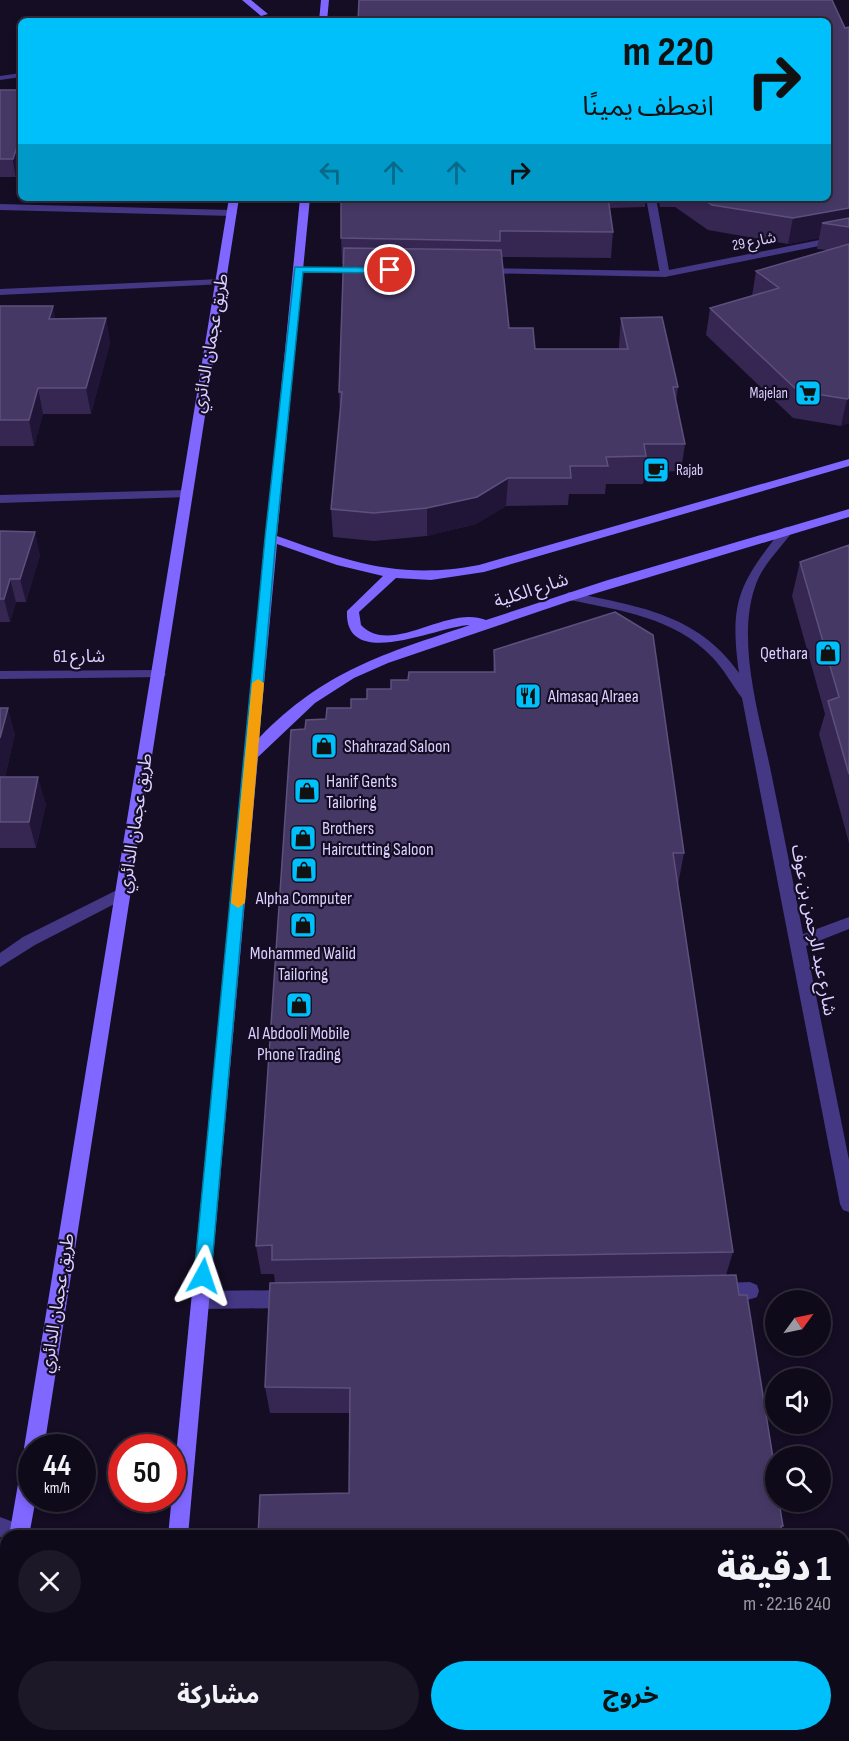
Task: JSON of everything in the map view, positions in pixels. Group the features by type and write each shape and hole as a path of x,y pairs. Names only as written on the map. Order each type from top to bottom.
{"main road":[{"path":"246,0 263,17"},
{"path":"263,17 266,0"},
{"path":"323,18 325,0"},
{"path":"179,1530 305,201"},
{"name":"طريق عجمان الدائري","path":"36,1434 159,674 185,494 233,206"},
{"name":"شارع الكلية","path":"271,538 352,565 393,574 449,575 480,569 849,462"},
{"name":"شارع الكلية","path":"251,755 303,704 333,683 370,666 569,596 849,513"},
{"path":"393,574 353,611 352,622 359,631 371,638 387,640 403,638 460,621 489,623"},
{"path":"21,1530 24,1512"}],"street":[{"path":"0,78 18,75"},
{"path":"652,201 665,274"},
{"path":"0,207 233,206"},
{"name":"شارع 29","path":"476,271 665,274 849,237"},
{"path":"298,269 369,270"},
{"path":"0,292 220,282"},
{"path":"0,499 185,494"},
{"name":"شارع عبد الرحمن بن عوف","path":"788,531 766,558 749,586 742,614 742,642 749,698 849,1204"},
{"name":"شارع عبد الرحمن بن عوف","path":"569,596 633,609 669,621 693,634 717,654 749,698"},
{"name":"شارع 61","path":"0,675 159,674"},
{"path":"0,961 29,941 123,893"},
{"path":"796,943 849,923"},
{"path":"702,1292 750,1292"},
{"path":"201,1300 308,1298"}],"building":[{"path":"359,0 832,0 845,28 849,27 849,208 793,218 712,205 706,201 831,201 831,18 358,18"},
{"path":"0,90 18,90 18,144 13,159 0,159"},
{"path":"341,201 608,201 613,232 500,231 500,241 341,238"},
{"path":"849,218 849,227 822,223"},
{"path":"849,244 849,398 798,391 710,308 779,288 756,271"},
{"path":"344,248 501,250 509,328 533,328 535,349 628,349 621,318 662,317 678,387 673,387 685,444 644,444 646,456 606,457 608,466 570,466 571,478 508,478 477,497 427,508 374,513 331,509 342,392 339,392"},
{"path":"0,306 53,306 49,319 106,318 86,388 38,388 29,420 0,420"},
{"path":"0,531 35,532 20,579 10,579 4,599 0,599"},
{"name":"Qethara","path":"849,545 849,774 828,701 839,697 800,562"},
{"path":"615,612 653,635 684,853 673,853 733,1252 272,1260 272,1245 256,1246 291,730 305,729 306,720 326,719 327,708 351,708 351,699 367,699 367,689 391,689 391,680 408,680 409,672 495,672 494,650"},
{"path":"0,708 8,708 0,738"},
{"path":"0,777 38,777 29,822 0,822"},
{"path":"736,1275 739,1295 747,1295 765,1408 765,1434 769,1434 771,1446 765,1446 765,1512 781,1512 783,1526 781,1526 781,1530 258,1530 260,1495 349,1493 350,1388 265,1387 270,1283"}],"slow traffic":[{"path":"238,903 258,683"}],"place":[{"name":"Majelan","path":"808,393"},
{"name":"Rajab","path":"656,470"},
{"name":"Qethara","path":"828,653"},
{"name":"Almasaq Alraea","path":"528,696"},
{"name":"Shahrazad Saloon","path":"324,746"},
{"name":"Hanif Gents Tailoring","path":"307,791"},
{"name":"Brothers Haircutting Saloon","path":"303,838"},
{"name":"Alpha Computer","path":"304,870"},
{"name":"Mohammed Walid Tailoring","path":"303,925"},
{"name":"Al Abdooli Mobile Phone Trading","path":"299,1005"}],"route":[{"path":"203,1276 298,269 390,270"}]}
